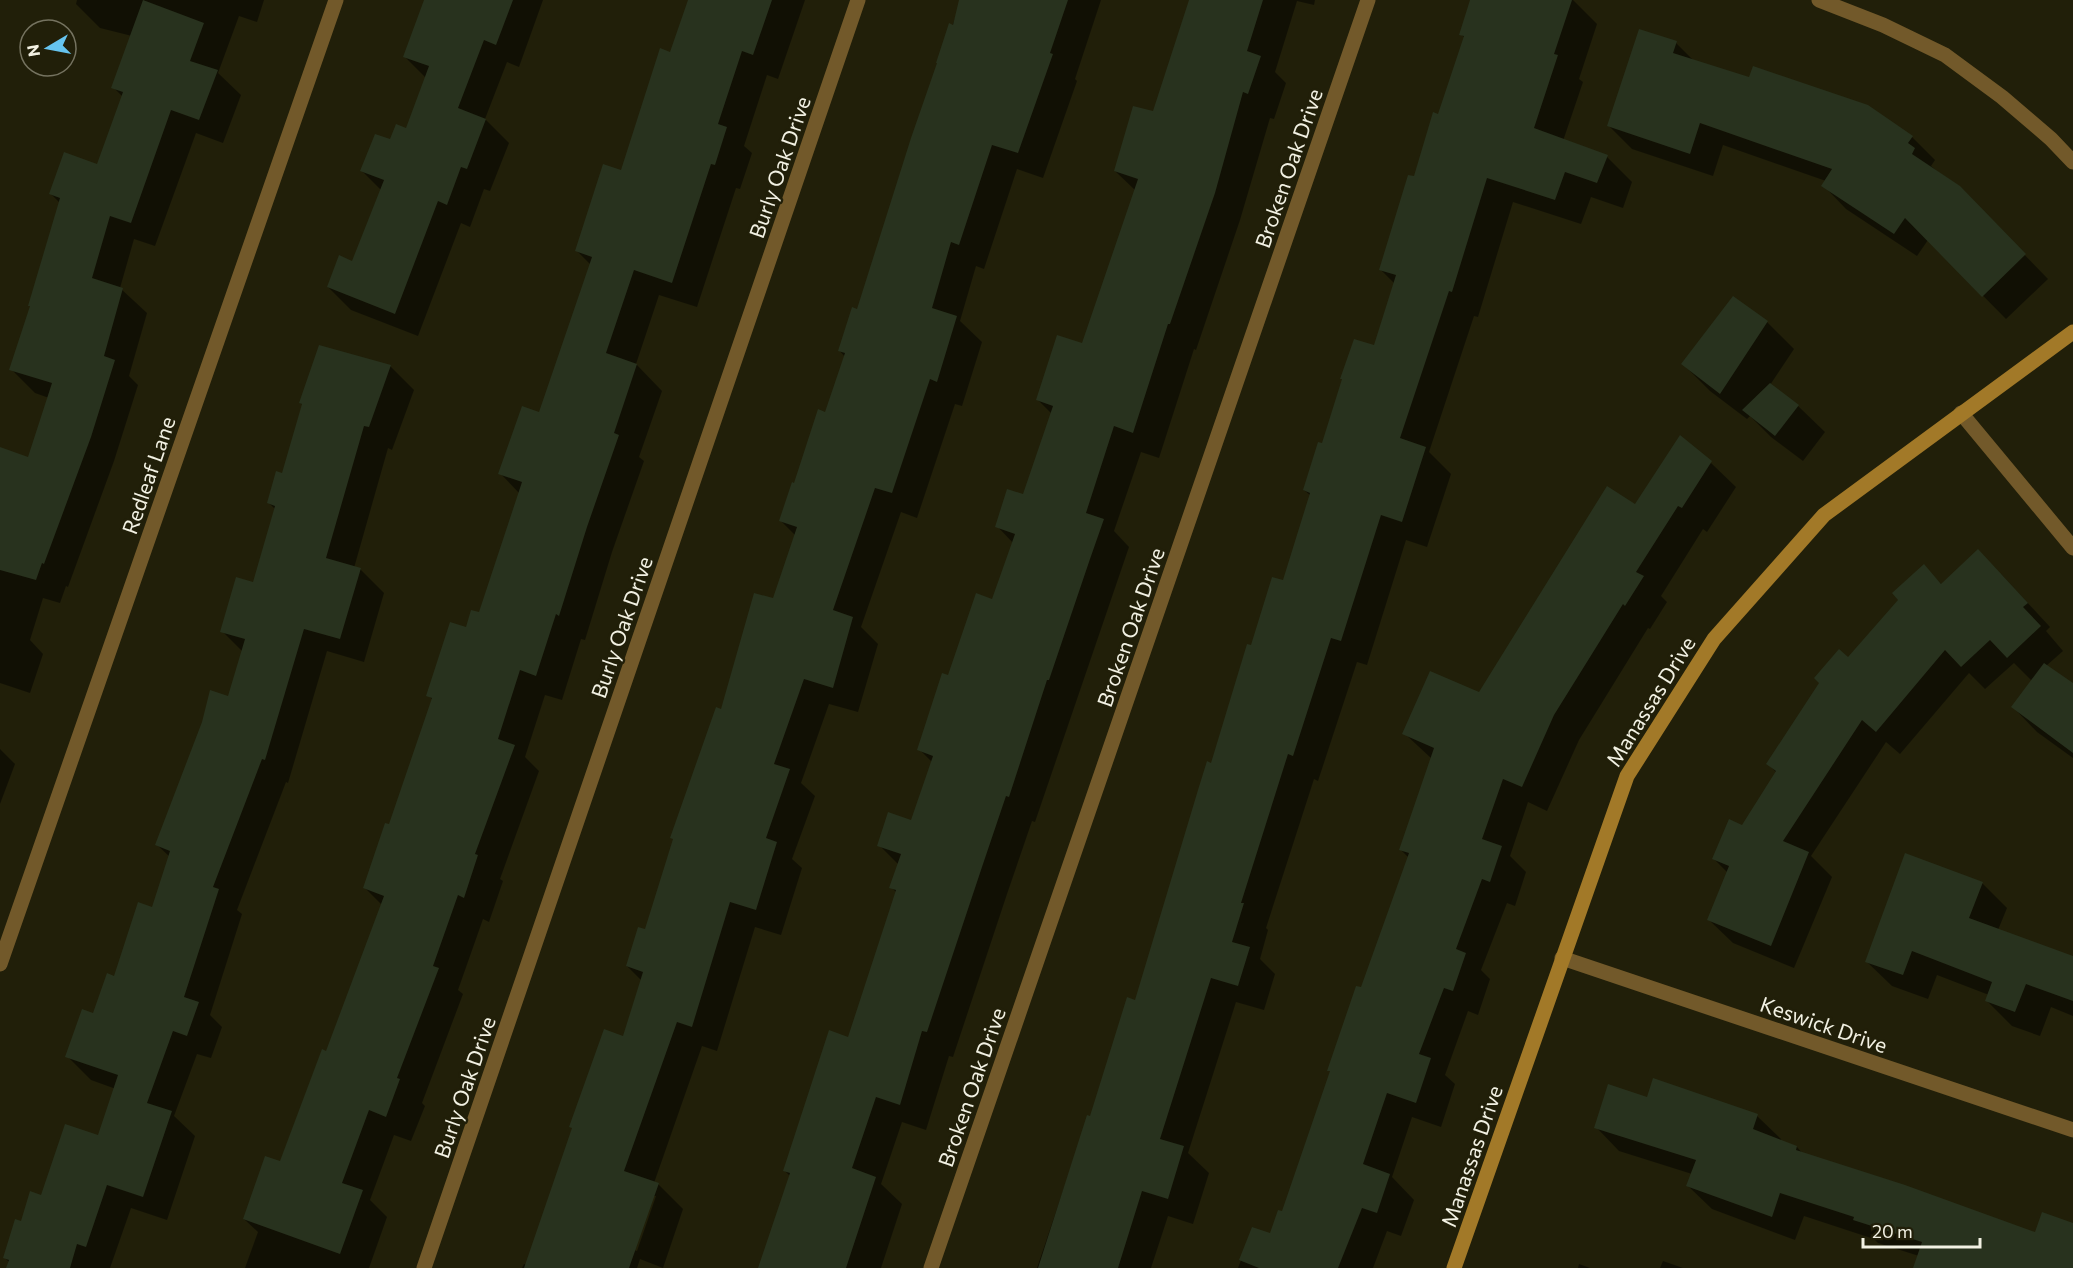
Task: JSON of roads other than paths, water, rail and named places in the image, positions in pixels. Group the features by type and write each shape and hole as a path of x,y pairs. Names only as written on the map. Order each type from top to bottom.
{"street":[{"name":"Redleaf Lane","path":"0,964 336,0"},
{"name":"Burly Oak Drive","path":"424,1268 858,0"},
{"name":"Broken Oak Drive","path":"931,1268 1368,0"},
{"path":"1819,0 1883,25 1945,55 2002,97 2051,139 2073,162"},
{"name":"Manassas Drive","path":"1455,1268 1626,776 1714,639 1824,515 2073,332"},
{"path":"1961,413 2073,548"},
{"name":"Keswick Drive","path":"1562,958 2073,1130"}]}
